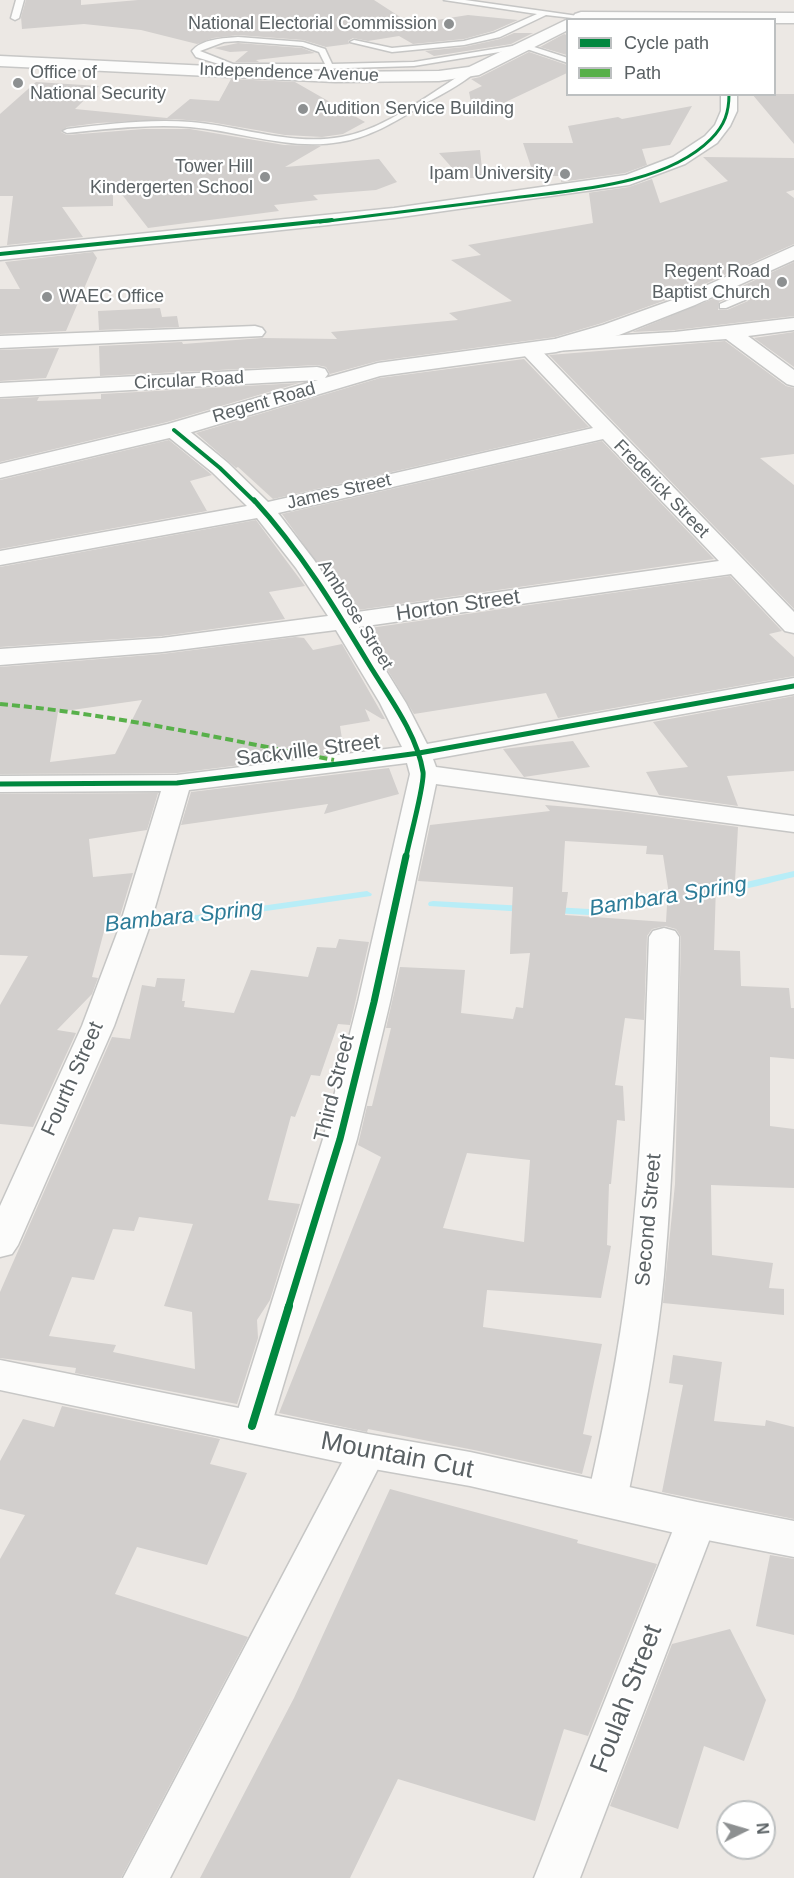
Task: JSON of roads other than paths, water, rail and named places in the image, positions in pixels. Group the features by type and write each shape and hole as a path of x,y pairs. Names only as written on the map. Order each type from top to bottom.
{"street":[{"name":"Independence Avenue","path":"578,18 610,0"},
{"path":"714,18 794,18"},
{"name":"Independence Avenue","path":"0,61 335,77 439,76 473,71 566,25"},
{"path":"0,254 217,234 446,207 629,180 673,163 720,132 731,105 729,96"},
{"path":"530,350 611,330 688,302 794,252"},
{"path":"556,345 654,340 794,324"},
{"path":"0,342 255,332"},
{"path":"731,333 794,381"},
{"name":"Regent Road","path":"0,471 174,430 378,370 530,350"},
{"name":"Frederick Street","path":"530,350 794,626"},
{"name":"Circular Road","path":"0,390 378,370"},
{"name":"Ambrose Street","path":"174,430 227,473 263,510 306,566 384,689 421,764"},
{"name":"James Street","path":"0,558 263,510 606,432"},
{"name":"Horton Street","path":"0,657 162,645 344,623 735,566"},
{"name":"Sackville Street","path":"0,784 177,783 421,764 794,686"},
{"path":"421,764 794,824"},
{"name":"Third Street","path":"252,1426 340,1139 374,1002 421,764"},
{"name":"Fourth Street","path":"0,1245 98,1026 136,923 177,783"},
{"name":"Second Street","path":"607,1500 628,1401 646,1275 661,1066 664,937"},
{"name":"Mountain Cut","path":"0,1375 368,1451 470,1469 697,1520 794,1539"},
{"path":"146,1878 368,1451"},
{"name":"Foulah Street","path":"557,1878 697,1520"}],"lane":[{"path":"15,18 20,0"},
{"path":"448,0 566,18"},
{"path":"354,42 392,50 471,42 497,35 544,13"},
{"path":"330,67 322,51 303,44 224,40 199,47 196,51 199,55 232,66 261,68 330,67 414,64 525,46 566,61"},
{"path":"67,131 180,125 316,141 341,140 365,133 473,71"},
{"path":"723,306 742,299 743,295 724,285"}],"waterway":[{"name":"Bambara Spring","path":"704,890 733,888 794,874"},
{"name":"Bambara Spring","path":"553,910 589,912 653,895 682,892"},
{"name":"Bambara Spring","path":"93,927 140,926 367,894"},
{"name":"Bambara Spring","path":"433,904 526,909"}],"place":[{"name":"National Electorial Commission","path":"449,24"},
{"name":"Office of National Security","path":"18,83"},
{"name":"Audition Service Building","path":"303,109"},
{"name":"Ipam University","path":"565,174"},
{"name":"Tower Hill Kindergerten School","path":"265,177"},
{"name":"Regent Road Baptist Church","path":"782,282"},
{"name":"WAEC Office","path":"47,297"}]}
